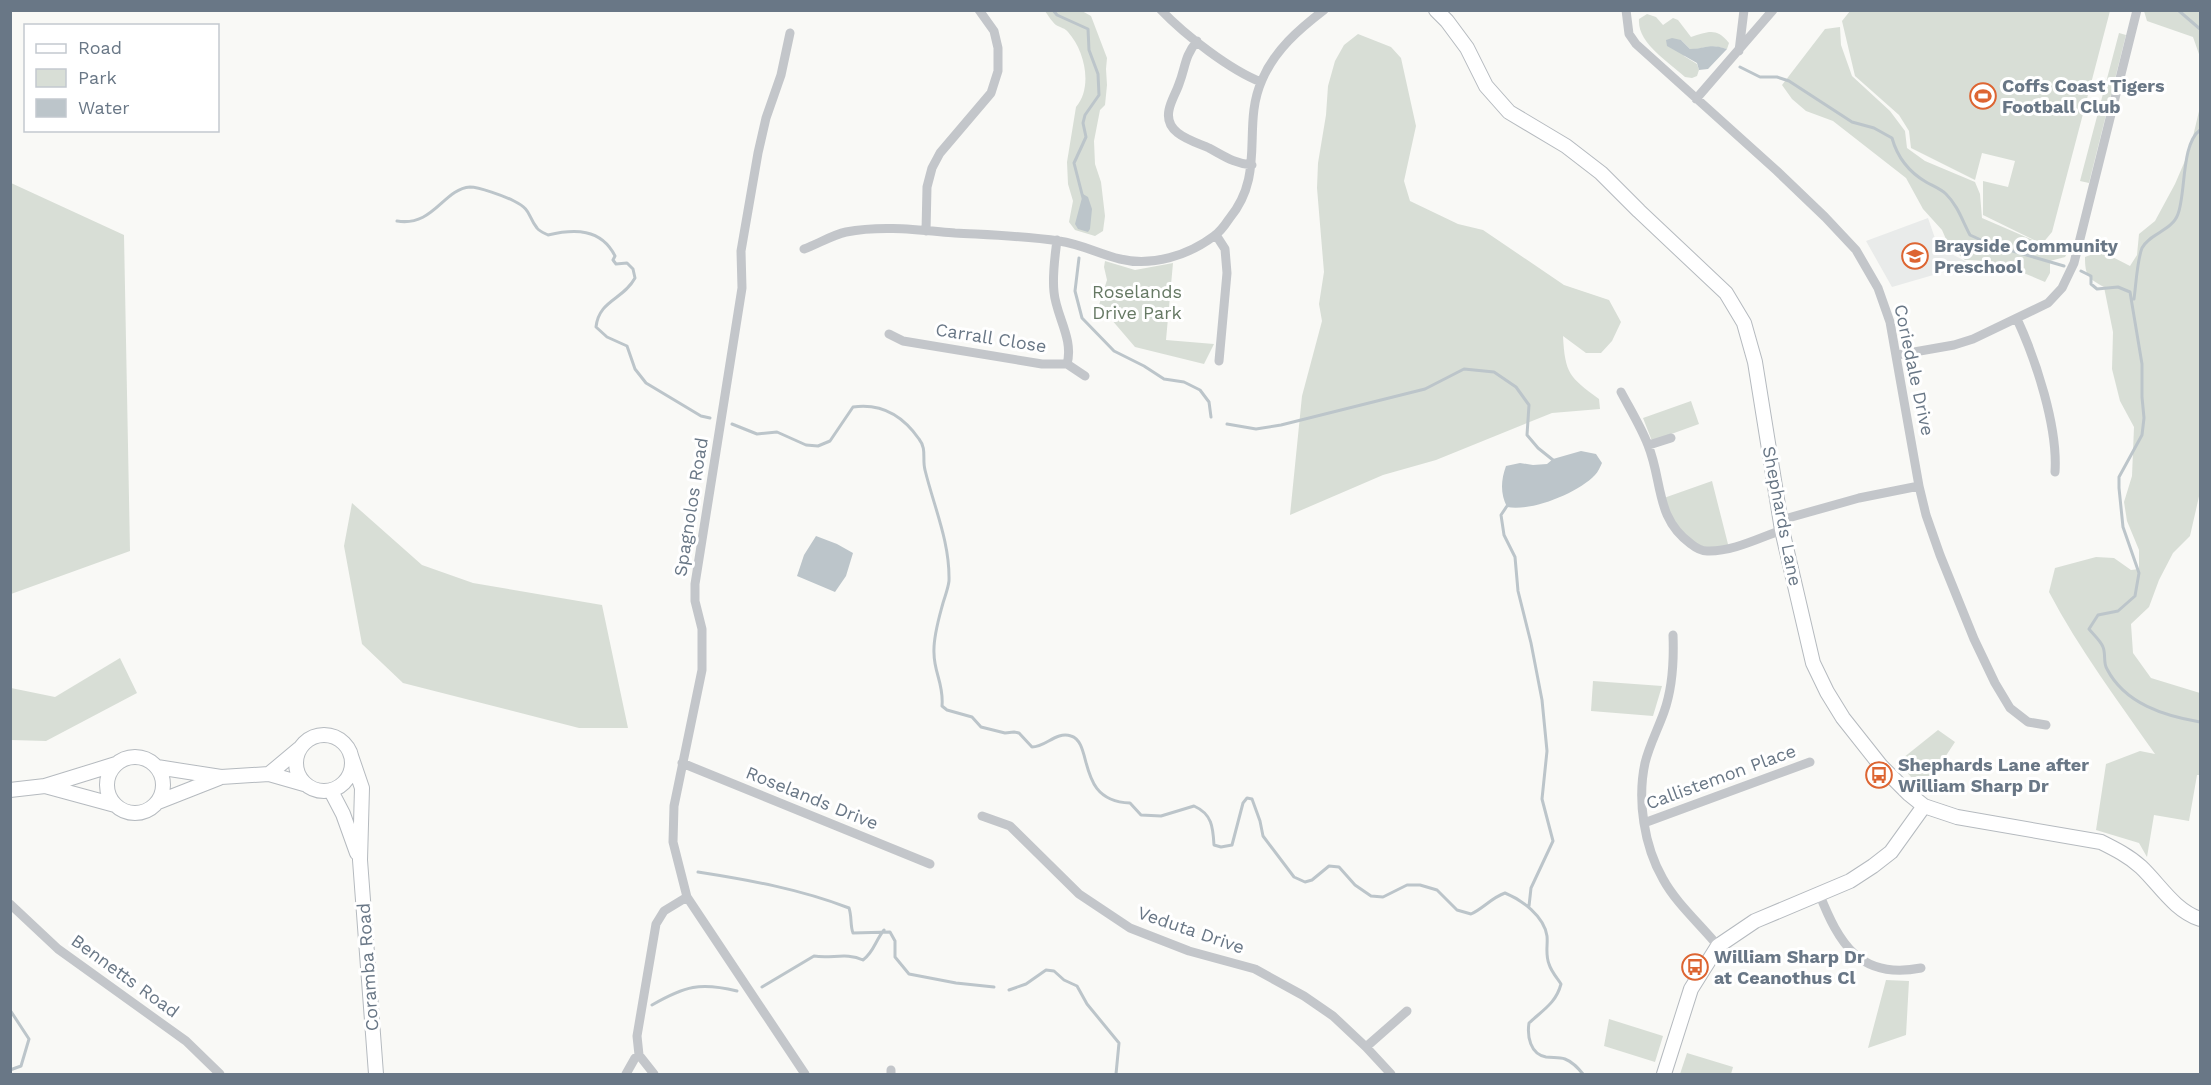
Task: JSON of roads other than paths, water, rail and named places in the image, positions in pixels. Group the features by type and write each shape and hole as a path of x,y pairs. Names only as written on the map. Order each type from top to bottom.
{"street":[{"path":"926,231 927,187 932,168 940,153 991,93 998,71 998,48 994,31 979,10"},
{"path":"1161,10 1197,41 1246,76 1261,82"},
{"path":"804,249 844,233 878,229 1057,240 1087,247 1122,260 1163,260 1198,246 1216,235 1236,210 1246,188 1252,165 1253,116 1261,82 1281,49 1298,30 1324,10"},
{"name":"Shephards Lane","path":"1436,10 1448,21 1467,48 1486,86 1509,112 1566,146 1601,173 1726,293 1744,323 1755,362 1782,525 1813,663 1843,718 1881,766 1924,806 1957,818 2101,842 2122,852 2180,908 2200,919"},
{"name":"Coriedale Drive","path":"1626,10 1629,34 1636,44 1777,171 1856,250 1878,288 1890,322 1919,486 1940,555 1995,683 2010,708 2028,722 2046,725"},
{"path":"1739,51 1744,10"},
{"path":"1696,99 1773,10"},
{"path":"1897,355 1954,345 2017,319 2048,303 2062,288 2070,276 2137,10"},
{"name":"Spagnolos Road","path":"687,897 673,842 674,806 702,669 702,629 695,601 695,584 742,288 741,251 744,231 766,118 781,75 790,33"},
{"path":"1197,41 1185,60 1179,85 1168,112 1169,122 1183,138 1209,148 1228,160 1252,165"},
{"path":"1216,235 1225,249 1227,273 1219,361"},
{"path":"1057,240 1054,293 1068,340 1070,356 1067,364"},
{"path":"2017,319 2032,352 2042,388 2056,454 2055,472"},
{"name":"Carrall Close","path":"889,334 903,341 1042,364 1067,364 1085,376"},
{"path":"1621,392 1648,446 1658,476 1665,513 1678,532 1699,550 1706,552 1723,550 1782,525 1859,498 1919,486"},
{"path":"1648,446 1671,438"},
{"path":"1673,635 1674,661 1671,687 1665,711 1645,763 1642,790 1644,823 1651,851 1663,880 1718,946"},
{"path":"10,790 45,786 133,757 142,758 157,767 221,777 268,774 304,784 312,789 331,790 340,787 347,780 351,772 350,753 339,740 322,735 305,742 268,774"},
{"path":"299,749 296,767 304,784"},
{"name":"Coramba Road","path":"350,753 362,788 360,860 376,1074"},
{"name":"Callistemon Place","path":"1644,823 1810,762"},
{"name":"Roselands Drive","path":"682,763 930,864"},
{"path":"116,764 110,771 107,789 110,798 123,811 142,812 158,802 221,777"},
{"path":"157,767 163,784 158,802"},
{"path":"45,786 116,805"},
{"name":"Coramba Road","path":"331,790 344,814 360,860"},
{"path":"1664,1074 1691,989 1718,946 1755,921 1850,881 1891,852 1924,806"},
{"name":"Veduta Drive","path":"982,816 1010,826 1079,894 1120,922 1151,938 1255,969 1274,978 1333,1016 1391,1074"},
{"path":"1819,893 1831,924 1842,943 1855,956 1868,965 1885,970 1905,971 1921,968"},
{"path":"654,1074 639,1055 637,1036 656,924 664,911 687,897 806,1074"},
{"name":"Bennetts Road","path":"10,904 58,949 186,1041 220,1074"},
{"path":"1365,1047 1407,1011"},
{"path":"626,1074 639,1055"}],"water":[{"path":"1672,38 1681,40 1690,49 1711,46 1727,49 1708,69 1699,70 1697,63 1667,46 1666,40"},
{"path":"1083,194 1088,197 1092,209 1088,232 1078,229 1075,224"},
{"path":"1581,451 1596,454 1602,463 1596,474 1587,482 1554,500 1528,507 1507,507 1502,486 1506,466 1520,463 1547,464 1553,459"},
{"path":"816,536 853,553 846,576 835,592 797,576 804,555"}],"waterway":[{"path":"1053,10 1057,15 1088,29 1089,50 1098,74 1099,95 1085,115 1083,123 1086,137 1074,163 1083,198"},
{"path":"2178,10 2200,29"},
{"path":"1740,67 1760,77 1777,77 1789,81 1852,122 1874,128 1892,138 1900,157 1909,168 1920,178 1944,192 1950,199 1970,235 1992,245 2064,266"},
{"path":"2134,299 2142,248 2150,239 2171,224 2178,214 2187,157 2194,137 2200,130"},
{"path":"397,221 420,218 452,194 470,187 492,192 520,204 527,210 538,229 548,235 567,232 595,235 609,247 615,256 613,260 616,264 627,263 633,269 635,278 624,291 606,305 598,318 596,327 607,337 627,346 635,369 646,383 701,416 710,418"},
{"path":"1079,258 1075,291 1082,318 1114,351 1164,379 1184,382 1200,390 1209,402 1211,417"},
{"path":"2081,271 2091,276 2091,284 2097,289 2118,287 2130,292 2142,364 2144,418 2142,435 2119,477 2123,527 2139,573 2135,596 2118,611 2098,615 2089,629 2102,645 2107,669 2124,691 2135,700 2160,712 2200,722"},
{"path":"1227,424 1256,429 1281,425 1425,389 1464,369 1494,372 1516,387 1529,405 1527,435 1553,460"},
{"path":"732,424 757,434 777,432 806,445 818,446 830,441 853,407 882,409 906,424 923,447 925,470 941,525 949,567 949,581 934,647 934,660 942,691 942,706 947,710 972,717 981,727 1005,733 1019,733 1032,747 1042,745 1056,737 1071,736 1078,741 1093,783 1101,793 1113,800 1130,803 1141,815 1161,816 1194,806 1208,817 1214,845 1221,847 1232,845 1243,803 1247,798 1252,799 1263,836 1294,877 1305,882 1312,880 1329,866 1339,867 1355,885 1371,896 1383,897 1407,885 1420,885 1437,890 1457,910 1471,914 1505,893 1518,900 1542,922 1547,936 1548,960 1561,984 1552,1001 1529,1023 1531,1044 1541,1055 1568,1060 1583,1074"},
{"path":"1507,506 1501,515 1504,535 1515,557 1518,591 1542,700 1547,751 1542,799 1553,841 1531,888 1529,906"},
{"path":"698,872 793,890 831,901 849,908 853,933 890,932 895,941 895,957 909,974 994,987"},
{"path":"762,987 814,956 851,956 863,960 884,930"},
{"path":"1009,990 1026,984 1046,970 1054,971 1064,980 1077,986 1087,1004 1119,1043 1116,1074"},
{"path":"652,1005 684,990 703,986 737,991"},
{"path":"10,1010 29,1039 21,1066 10,1070"}],"place":[{"name":"Coffs Coast Tigers Football Club","path":"1983,96"},
{"name":"Brayside Community Preschool","path":"1915,256"},
{"name":"Shephards Lane after William Sharp Dr","path":"1879,775"},
{"name":"William Sharp Dr at Ceanothus Cl","path":"1695,967"}],"park label":[{"name":"Roselands Drive Park","path":"1137,302"}]}
